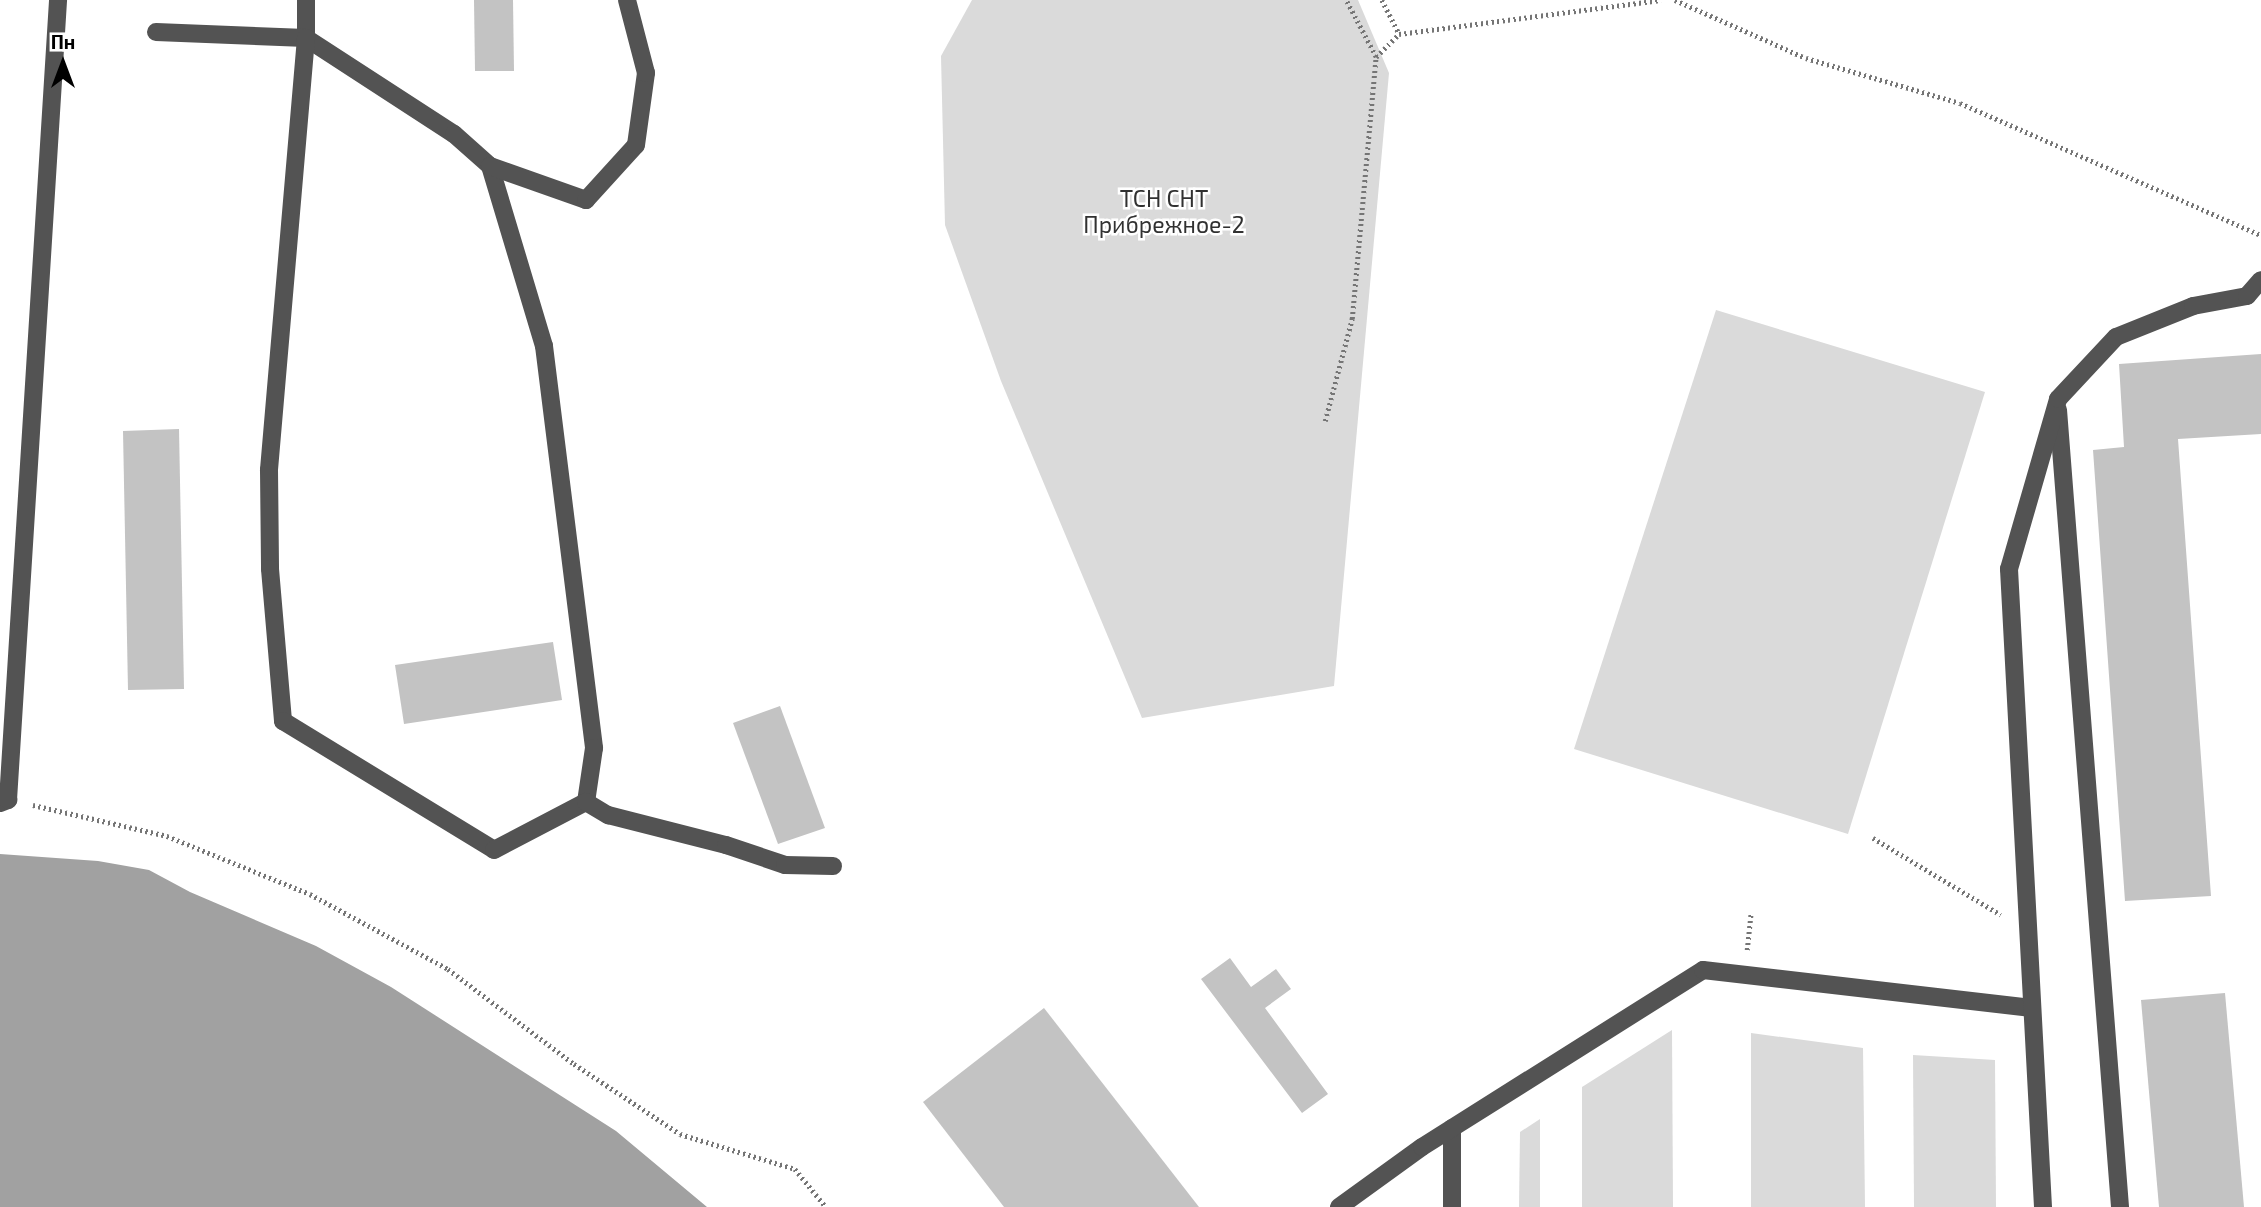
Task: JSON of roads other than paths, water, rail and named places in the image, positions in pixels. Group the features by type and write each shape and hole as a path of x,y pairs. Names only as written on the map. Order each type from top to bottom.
{"street":[{"path":"4,801 58,0"},
{"path":"306,0 306,38 269,470 271,595 283,721 494,850 586,802"},
{"path":"156,32 306,38 454,134 490,166 586,200 636,145 646,73 627,0"},
{"path":"490,166 544,346 594,748 586,802"},
{"path":"2043,1207 2009,569 2058,399 2116,337 2193,306 2247,296 2261,280"},
{"path":"2058,399 2120,1207"},
{"path":"586,802 608,815 726,845 785,865 833,866"},
{"path":"1339,1207 1452,1128 1703,971 1745,973 2032,1008"},
{"path":"1452,1128 1452,1207"}],"park label":[{"name":"ТСН СНТ Прибрежное-2","path":"1164,211"}]}
